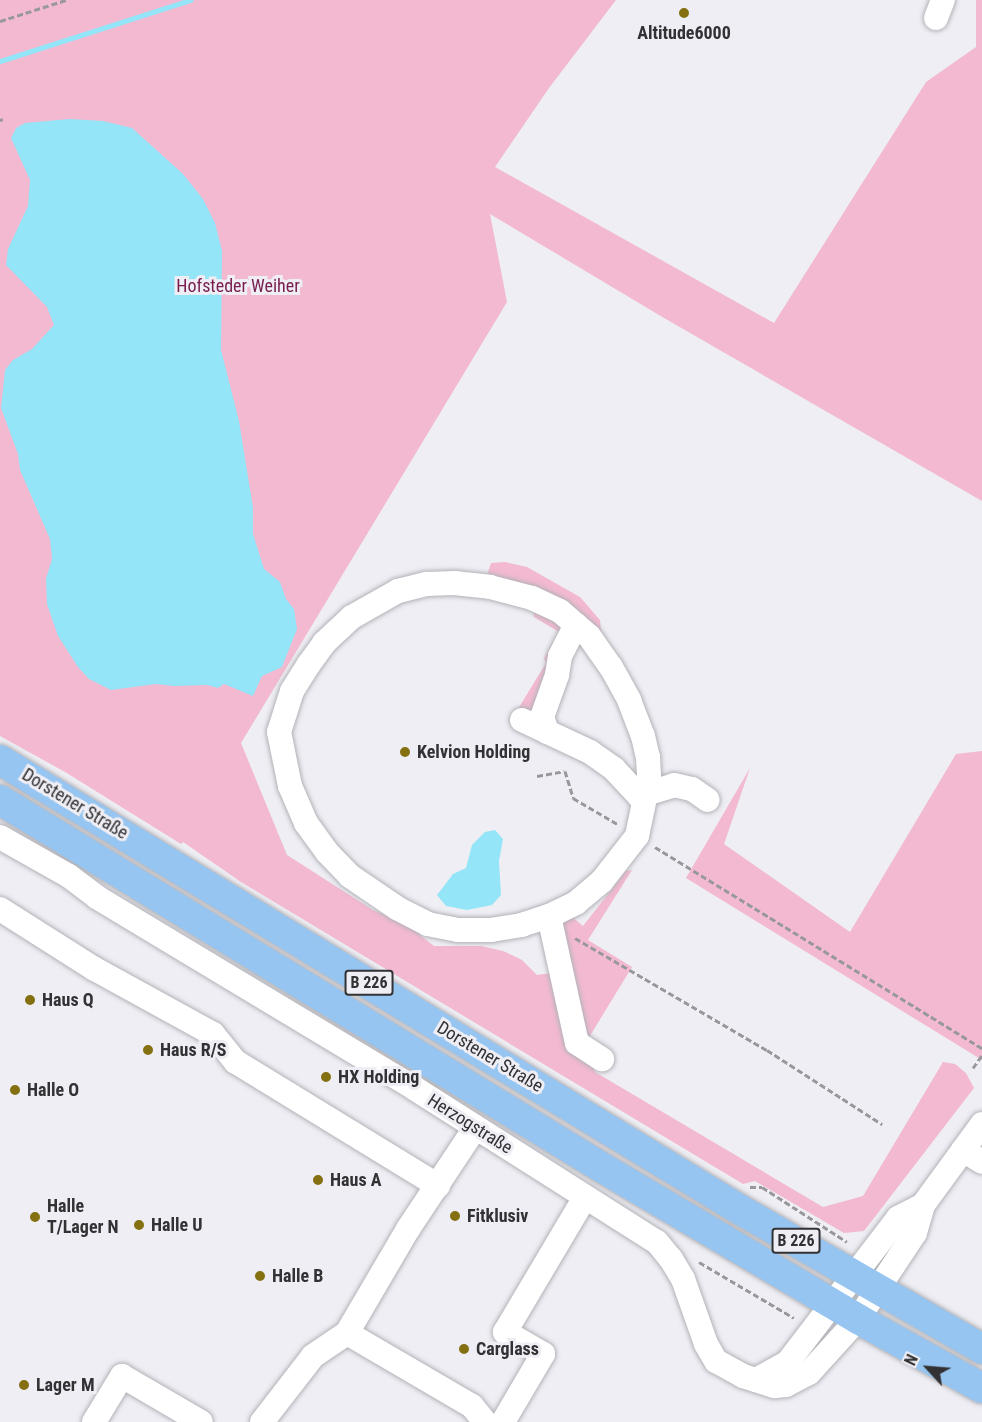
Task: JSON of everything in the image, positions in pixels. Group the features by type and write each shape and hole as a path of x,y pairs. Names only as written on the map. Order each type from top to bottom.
{"main road":[{"name":"Dorstener Straße","path":"0,760 737,1208 982,1349"},
{"name":"Dorstener Straße","path":"0,800 601,1167 845,1311 982,1388"}],"street":[{"path":"454,583 490,587 532,598 560,611 595,644 629,700 644,736 648,757 647,794 636,836 602,882 576,903 551,920 491,930 458,930 428,924 397,908 360,883 327,852 306,822 290,786 279,732 292,691 324,644 352,617 398,591 427,584 454,583"},
{"path":"547,732 542,717 558,675 560,656 576,625"},
{"path":"522,720 590,752 614,769 639,796 674,786 692,789 708,800"},
{"name":"Herzogstraße","path":"0,837 69,876 94,904 475,1128 657,1242 671,1259 683,1280 706,1344 716,1361 734,1372 774,1386 786,1385 803,1377 828,1354 845,1311 866,1282 898,1218 922,1205 973,1156 982,1124"},
{"path":"0,909 93,968 213,1034 236,1062 438,1186"},
{"path":"551,920 577,1043 602,1059"},
{"path":"262,1422 313,1356 347,1333 408,1229 475,1128"},
{"path":"503,1422 543,1354 505,1332 585,1197"},
{"path":"347,1333 472,1406 485,1422"},
{"path":"94,1422 122,1376 201,1422"}],"path":[{"path":"0,21 66,0"},
{"path":"537,776 565,771 573,798 982,1048"},
{"path":"551,920 767,1050 882,1124"},
{"path":"972,1068 982,1055"},
{"path":"788,1210 791,1205"},
{"path":"671,1259 692,1258 799,1321"}],"green space":[{"name":"Hofsteder Weiher","path":"0,0 616,0 549,88 495,167 774,323 926,82 976,47 976,0 982,0 982,501 664,318 490,214 507,302 241,743 287,855 373,910 406,924 434,946 481,946 503,951 522,960 537,975 566,971 555,930 571,916 583,926 626,871 632,870 588,940 632,967 585,1044 595,1072 823,1207 863,1196 943,1062 955,1064 966,1073 974,1088 864,1231 844,1233 755,1181 743,1184 241,882 183,842 181,844 65,772 0,736"},
{"path":"505,562 527,567 580,597 600,620 601,631 595,635 581,621 531,717 518,709 546,663 544,658 559,632 534,617 533,607 486,578 491,563"},
{"path":"982,751 982,1060 686,878 750,768 724,844 850,932 956,754"}],"water":[{"name":"Hofsteder Weiher","path":"70,119 103,121 132,128 183,174 203,199 215,223 222,251 221,350 239,421 253,508 253,534 264,569 280,582 286,599 294,609 297,629 282,667 262,676 253,696 224,684 218,688 207,685 156,684 111,690 89,679 78,667 58,636 47,604 46,579 52,559 50,539 20,470 18,454 1,408 5,370 13,360 32,349 54,325 47,307 6,265 8,249 28,206 30,180 11,138 16,128 25,123"},
{"path":"495,830 503,839 499,861 501,895 492,905 467,910 446,906 437,895 453,874 466,868 472,845 485,832"}],"waterway":[{"path":"0,61 190,0"}],"place":[{"name":"Altitude6000","path":"684,13"},
{"name":"Kelvion Holding","path":"405,752"},
{"name":"Haus Q","path":"30,1000"},
{"name":"Haus R/S","path":"148,1050"},
{"name":"HX Holding","path":"326,1077"},
{"name":"Halle O","path":"15,1090"},
{"name":"Haus A","path":"318,1180"},
{"name":"Fitklusiv","path":"455,1216"},
{"name":"Halle T/Lager N","path":"35,1217"},
{"name":"Halle U","path":"139,1225"},
{"name":"Halle B","path":"260,1276"},
{"name":"Carglass","path":"464,1349"},
{"name":"Lager M","path":"24,1385"}]}
